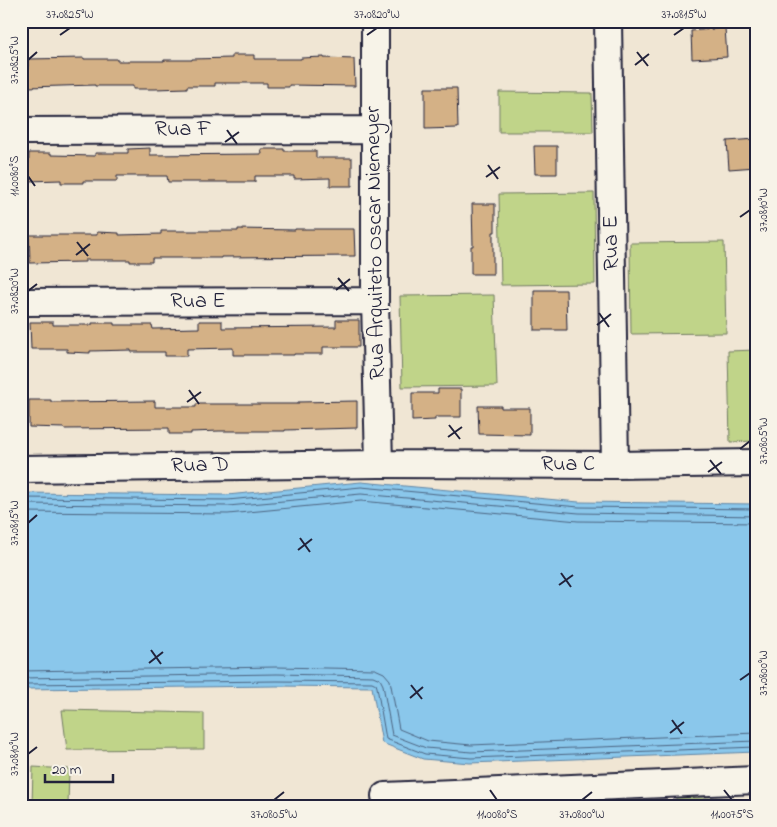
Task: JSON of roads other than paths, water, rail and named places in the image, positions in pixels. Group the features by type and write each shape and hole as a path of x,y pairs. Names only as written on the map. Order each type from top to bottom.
{"street":[{"name":"Rua Arquiteto Oscar Niemeyer","path":"375,21 375,302 379,464"},
{"name":"Rua E","path":"608,21 615,465"},
{"name":"Rua F","path":"21,131 374,130"},
{"name":"Rua E","path":"21,302 375,302"},
{"name":"Rua C","path":"379,464 615,465 756,463"},
{"name":"Rua D","path":"21,468 379,464"},
{"path":"385,796 756,780"}],"water":[{"path":"361,482 579,502 756,504 756,752 470,763 423,759 382,743 372,687 277,686 24,689 21,692 21,493 227,495"}]}
